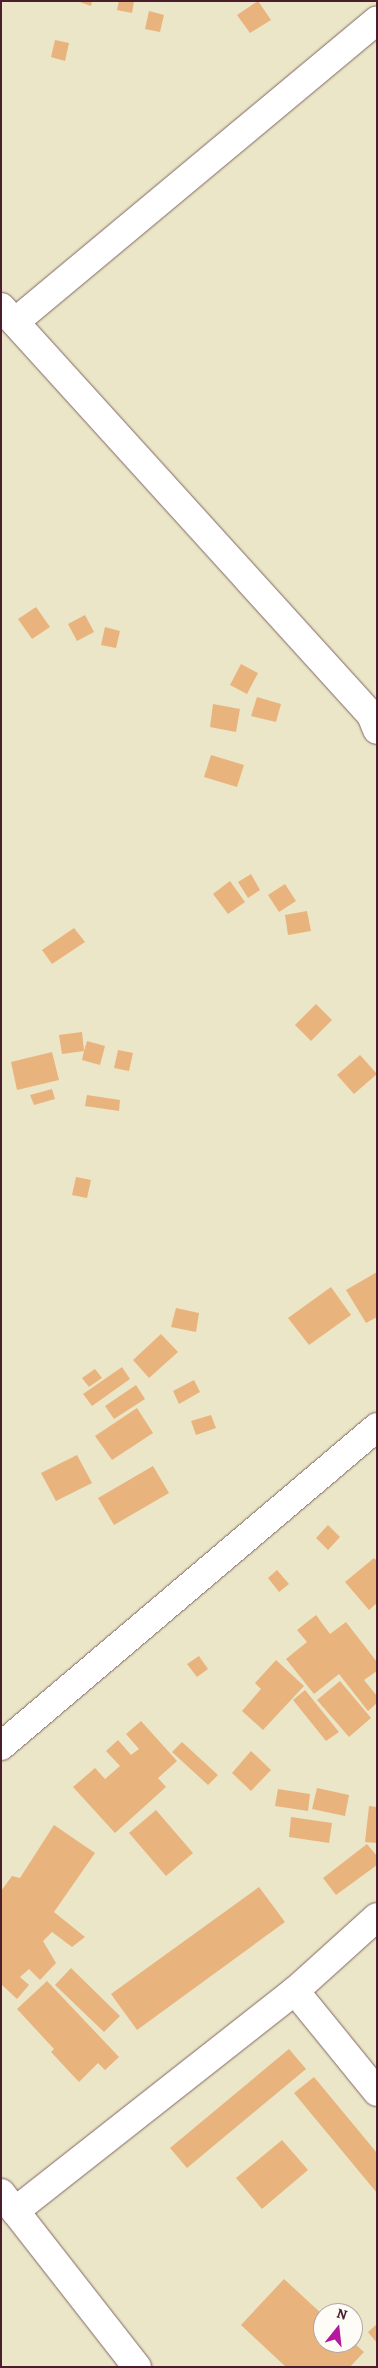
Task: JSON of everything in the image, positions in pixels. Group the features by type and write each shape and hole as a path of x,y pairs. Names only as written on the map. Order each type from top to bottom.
{"street":[{"path":"375,719 8,314 377,20"},
{"path":"1,1746 377,1427"},
{"path":"137,2367 8,2202 295,1991 377,1917"},
{"path":"295,1991 377,2092"}],"building":[{"path":"77,1 92,1 91,6"},
{"path":"119,1 134,1 132,13 117,10"},
{"path":"258,1 271,20 250,33 237,15"},
{"path":"149,11 164,15 160,32 145,29"},
{"path":"55,40 69,43 65,61 51,57"},
{"path":"36,607 50,627 32,639 18,619"},
{"path":"85,615 94,632 77,641 68,624"},
{"path":"105,627 120,631 116,648 101,645"},
{"path":"241,664 258,673 247,694 230,685"},
{"path":"257,697 281,704 276,722 251,716"},
{"path":"213,704 240,709 236,732 210,727"},
{"path":"211,755 244,765 237,787 204,777"},
{"path":"251,874 260,890 248,898 238,882"},
{"path":"230,881 245,902 228,914 213,894"},
{"path":"285,884 296,901 279,912 268,895"},
{"path":"307,911 311,931 288,935 285,915"},
{"path":"74,928 85,942 52,964 42,950"},
{"path":"316,1004 332,1020 311,1041 295,1025"},
{"path":"82,1032 84,1051 62,1054 59,1035"},
{"path":"87,1041 105,1046 100,1065 82,1060"},
{"path":"118,1050 133,1053 129,1071 114,1068"},
{"path":"52,1052 59,1080 17,1090 11,1062"},
{"path":"360,1055 377,1074 354,1094 337,1075"},
{"path":"52,1089 55,1099 34,1105 30,1095"},
{"path":"87,1095 120,1100 119,1111 85,1106"},
{"path":"76,1177 91,1180 87,1198 72,1195"},
{"path":"377,1272 377,1317 366,1323 346,1290"},
{"path":"331,1287 351,1315 309,1345 288,1318"},
{"path":"176,1308 199,1313 196,1332 171,1327"},
{"path":"161,1334 178,1352 149,1378 133,1360"},
{"path":"122,1367 130,1379 92,1406 83,1394"},
{"path":"95,1369 102,1378 89,1387 82,1378"},
{"path":"194,1380 200,1392 179,1404 173,1391"},
{"path":"136,1385 145,1399 114,1419 105,1406"},
{"path":"137,1408 153,1433 112,1460 95,1436"},
{"path":"211,1415 216,1428 196,1435 191,1421"},
{"path":"77,1455 92,1483 56,1501 41,1473"},
{"path":"153,1466 169,1493 114,1525 98,1498"},
{"path":"328,1525 340,1537 328,1550 316,1538"},
{"path":"374,1558 377,1561 377,1603 369,1610 345,1582"},
{"path":"277,1570 289,1584 279,1592 268,1578"},
{"path":"316,1615 330,1634 346,1622 377,1662 377,1671 364,1680 377,1696 377,1703 368,1711 339,1674 314,1694 286,1659 307,1642 297,1630"},
{"path":"199,1656 208,1669 197,1677 187,1664"},
{"path":"276,1660 304,1686 263,1730 242,1711 261,1689 255,1683"},
{"path":"340,1681 371,1718 349,1737 317,1700"},
{"path":"305,1690 339,1732 326,1741 293,1700"},
{"path":"141,1721 177,1761 158,1778 166,1787 115,1833 73,1787 95,1768 105,1779 120,1766 106,1751 118,1740 131,1755 139,1749 126,1734"},
{"path":"182,1742 218,1775 208,1785 172,1752"},
{"path":"251,1751 271,1770 251,1791 232,1773"},
{"path":"317,1788 349,1795 345,1816 312,1809"},
{"path":"278,1789 310,1794 308,1811 275,1806"},
{"path":"369,1806 377,1807 377,1843 365,1842"},
{"path":"156,1810 193,1853 166,1876 129,1833"},
{"path":"291,1817 332,1823 329,1843 289,1837"},
{"path":"54,1825 95,1853 54,1912 85,1937 72,1947 52,1932 43,1941 56,1963 40,1980 29,1969 20,1977 29,1985 17,1999 1,1984 1,1891 12,1876 20,1878"},
{"path":"367,1844 377,1856 377,1865 336,1895 323,1878"},
{"path":"259,1887 285,1922 137,2030 111,1994"},
{"path":"71,1968 120,2016 104,2032 55,1985"},
{"path":"47,1981 119,2057 105,2070 98,2063 79,2082 51,2052 54,2049 17,2009"},
{"path":"289,2049 306,2069 187,2168 170,2148"},
{"path":"314,2077 377,2153 377,2193 294,2093"},
{"path":"282,2140 308,2170 262,2209 236,2178"},
{"path":"284,2279 313,2306 313,2353 364,2352 350,2367 286,2367 241,2325"},
{"path":"377,2324 377,2343 368,2332"}]}
